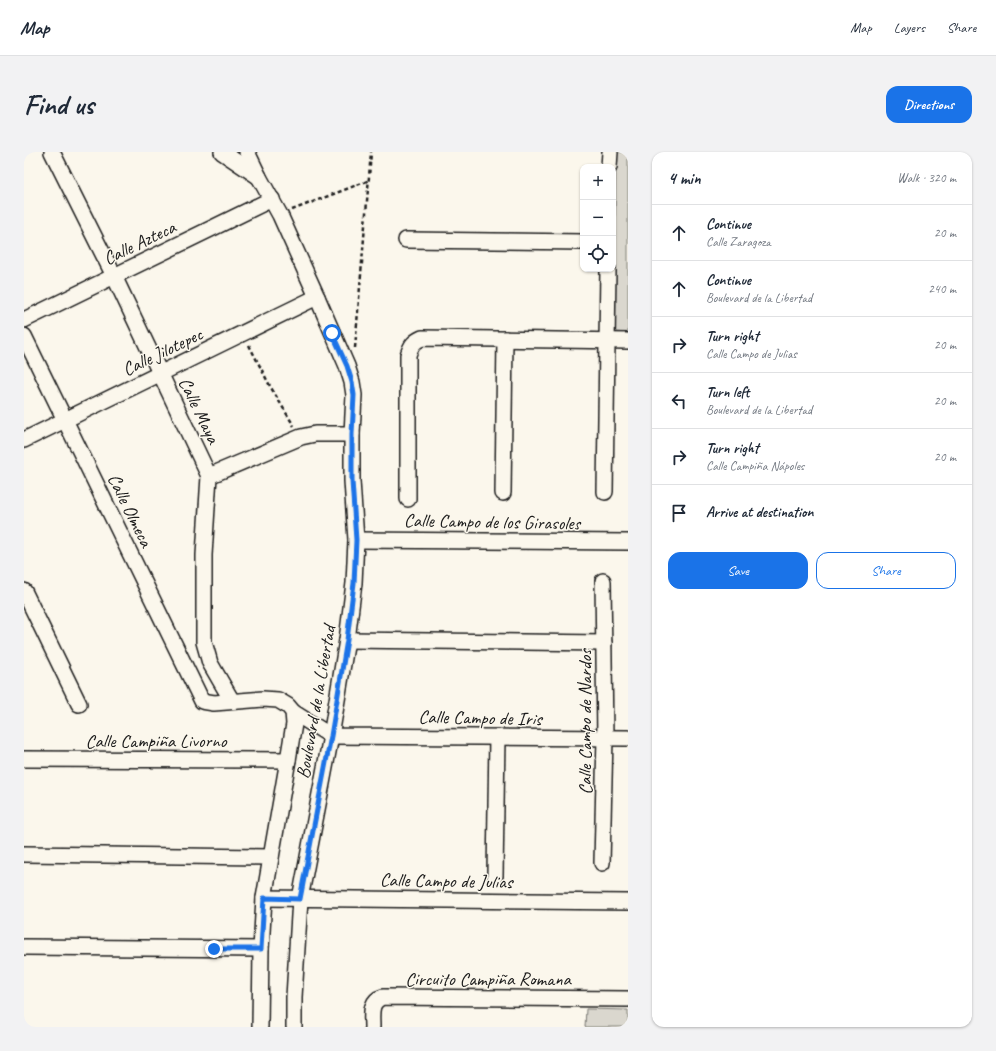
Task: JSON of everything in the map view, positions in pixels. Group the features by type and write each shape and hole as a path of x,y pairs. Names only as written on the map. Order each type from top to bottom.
{"street":[{"name":"Calle Maya","path":"52,152 114,276 209,476 204,555 204,642 210,663 232,701"},
{"path":"222,152 259,177"},
{"name":"Boulevard de la Libertad","path":"247,152 280,215 347,366 352,382 354,408 352,434 352,481 356,540 354,583 347,640 331,736 300,899 294,997 294,1027"},
{"path":"610,152 610,164"},
{"name":"Calle Azteca","path":"24,320 272,199"},
{"path":"406,240 580,242"},
{"path":"605,492 608,272"},
{"name":"Calle Jilotepec","path":"24,440 317,297"},
{"name":"Calle Olmeca","path":"24,336 202,701 214,703 232,701"},
{"path":"408,499 408,355 410,346 415,341 422,338 628,341"},
{"path":"503,493 506,339"},
{"path":"209,476 301,437 315,434 352,434"},
{"name":"Calle Campo de los Girasoles","path":"356,540 628,542"},
{"name":"Calle Campo de Nardos","path":"602,863 605,738 603,581"},
{"path":"24,591 79,704"},
{"path":"347,640 604,643"},
{"path":"232,701 263,699 278,700 288,706 293,712 331,736"},
{"name":"Boulevard de la Libertad","path":"260,1027 261,949 264,898 294,724 293,712"},
{"name":"Calle Campo de Iris","path":"331,736 628,738"},
{"path":"495,876 497,737"},
{"name":"Calle Campiña Livorno","path":"24,759 288,760"},
{"path":"24,854 272,857"},
{"name":"Calle Campo de Julias","path":"264,898 628,902"},
{"path":"24,947 261,949"},
{"name":"Circuito Campiña Romana","path":"372,1027 372,1006 378,998 383,997 628,999"}],"path":[{"path":"355,351 370,180 371,152"},
{"path":"280,215 370,180"},
{"path":"243,333 270,386 301,437"}],"shaded area":[{"path":"616,152 628,152 628,333 613,332 614,272 616,272"},
{"path":"586,1009 628,1010 628,1027 585,1027"}],"route":[{"path":"214,949 261,949 264,898 300,899 313,832 347,640 354,583 356,540 352,481 354,395 347,366 332,333"}]}
